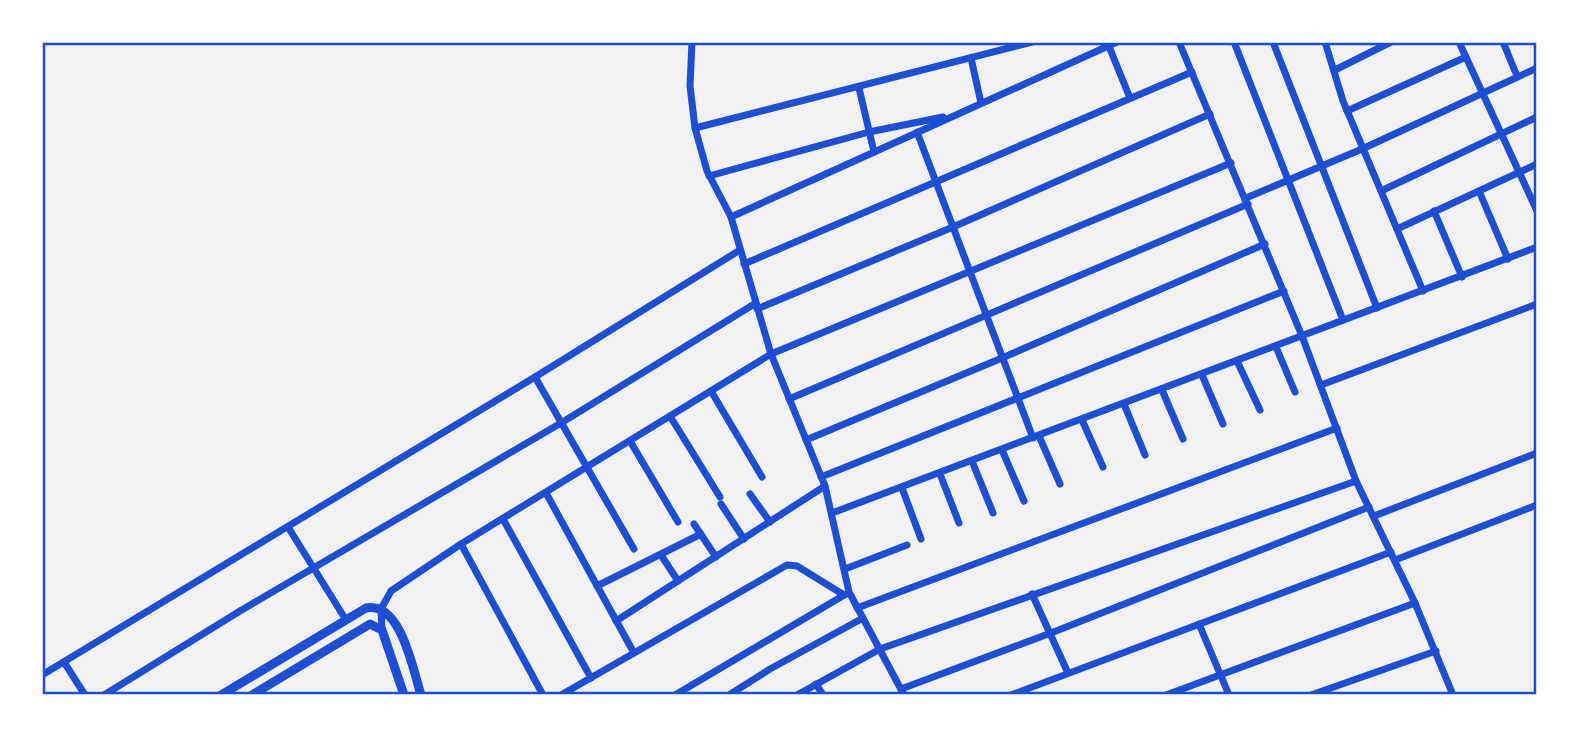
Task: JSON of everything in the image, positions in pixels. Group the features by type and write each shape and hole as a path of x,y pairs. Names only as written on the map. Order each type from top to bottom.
{"street":[{"path":"692,42 690,86 695,128 709,176 731,217 771,354 825,486 845,569 847,594"},
{"path":"695,128 1032,42"},
{"path":"1179,42 1284,291 1356,481 1415,603 1451,694"},
{"path":"1234,42 1343,320"},
{"path":"1273,42 1377,308"},
{"path":"1325,42 1347,111 1423,291"},
{"path":"1335,70 1376,45 1391,42"},
{"path":"1459,42 1537,211"},
{"path":"1503,42 1517,76"},
{"path":"731,217 1111,43 1130,98"},
{"path":"1347,111 1466,57"},
{"path":"971,58 981,103"},
{"path":"789,399 1247,201 1537,68"},
{"path":"744,264 1192,72"},
{"path":"859,88 874,152"},
{"path":"709,176 869,132 958,114"},
{"path":"104,695 240,611 756,306 953,228 1210,114"},
{"path":"1381,191 1537,117"},
{"path":"917,132 1018,398 1060,484"},
{"path":"404,695 382,630 381,609 391,591 461,544 771,354 1231,163"},
{"path":"1397,229 1537,164"},
{"path":"1479,191 1508,259"},
{"path":"1434,211 1462,277"},
{"path":"806,440 1265,244"},
{"path":"832,513 1537,247"},
{"path":"42,675 536,377 740,250"},
{"path":"821,477 1284,291"},
{"path":"1321,385 1537,304"},
{"path":"1276,346 1295,392"},
{"path":"1237,361 1261,410"},
{"path":"1202,375 1223,424"},
{"path":"536,377 634,549"},
{"path":"1162,390 1183,439"},
{"path":"711,391 762,477"},
{"path":"1124,404 1145,455"},
{"path":"670,416 744,539"},
{"path":"1082,420 1103,467"},
{"path":"858,608 1337,428"},
{"path":"630,441 678,522"},
{"path":"1002,450 1024,501"},
{"path":"1374,516 1537,453"},
{"path":"972,461 993,513"},
{"path":"940,474 959,523"},
{"path":"797,695 880,649 1356,481"},
{"path":"616,621 825,486"},
{"path":"902,488 920,540"},
{"path":"545,493 634,653"},
{"path":"751,494 769,522"},
{"path":"1395,560 1537,505"},
{"path":"561,695 787,565 797,566 847,594 858,608 903,692 1369,507"},
{"path":"503,519 592,678"},
{"path":"694,524 716,557"},
{"path":"288,527 346,620"},
{"path":"597,586 701,534"},
{"path":"461,544 543,695"},
{"path":"845,569 907,545"},
{"path":"1011,695 1391,552"},
{"path":"661,555 678,581"},
{"path":"675,695 847,594"},
{"path":"1032,594 1068,673"},
{"path":"1166,695 1415,603"},
{"path":"221,695 366,608 373,607 391,616 398,626 421,695"},
{"path":"729,695 770,668 863,618"},
{"path":"1199,624 1229,695"},
{"path":"252,695 366,625 374,625 382,630"},
{"path":"1311,695 1436,651"},
{"path":"64,662 85,695"},
{"path":"816,684 823,695"},
{"path":"580,685 586,695"}]}
